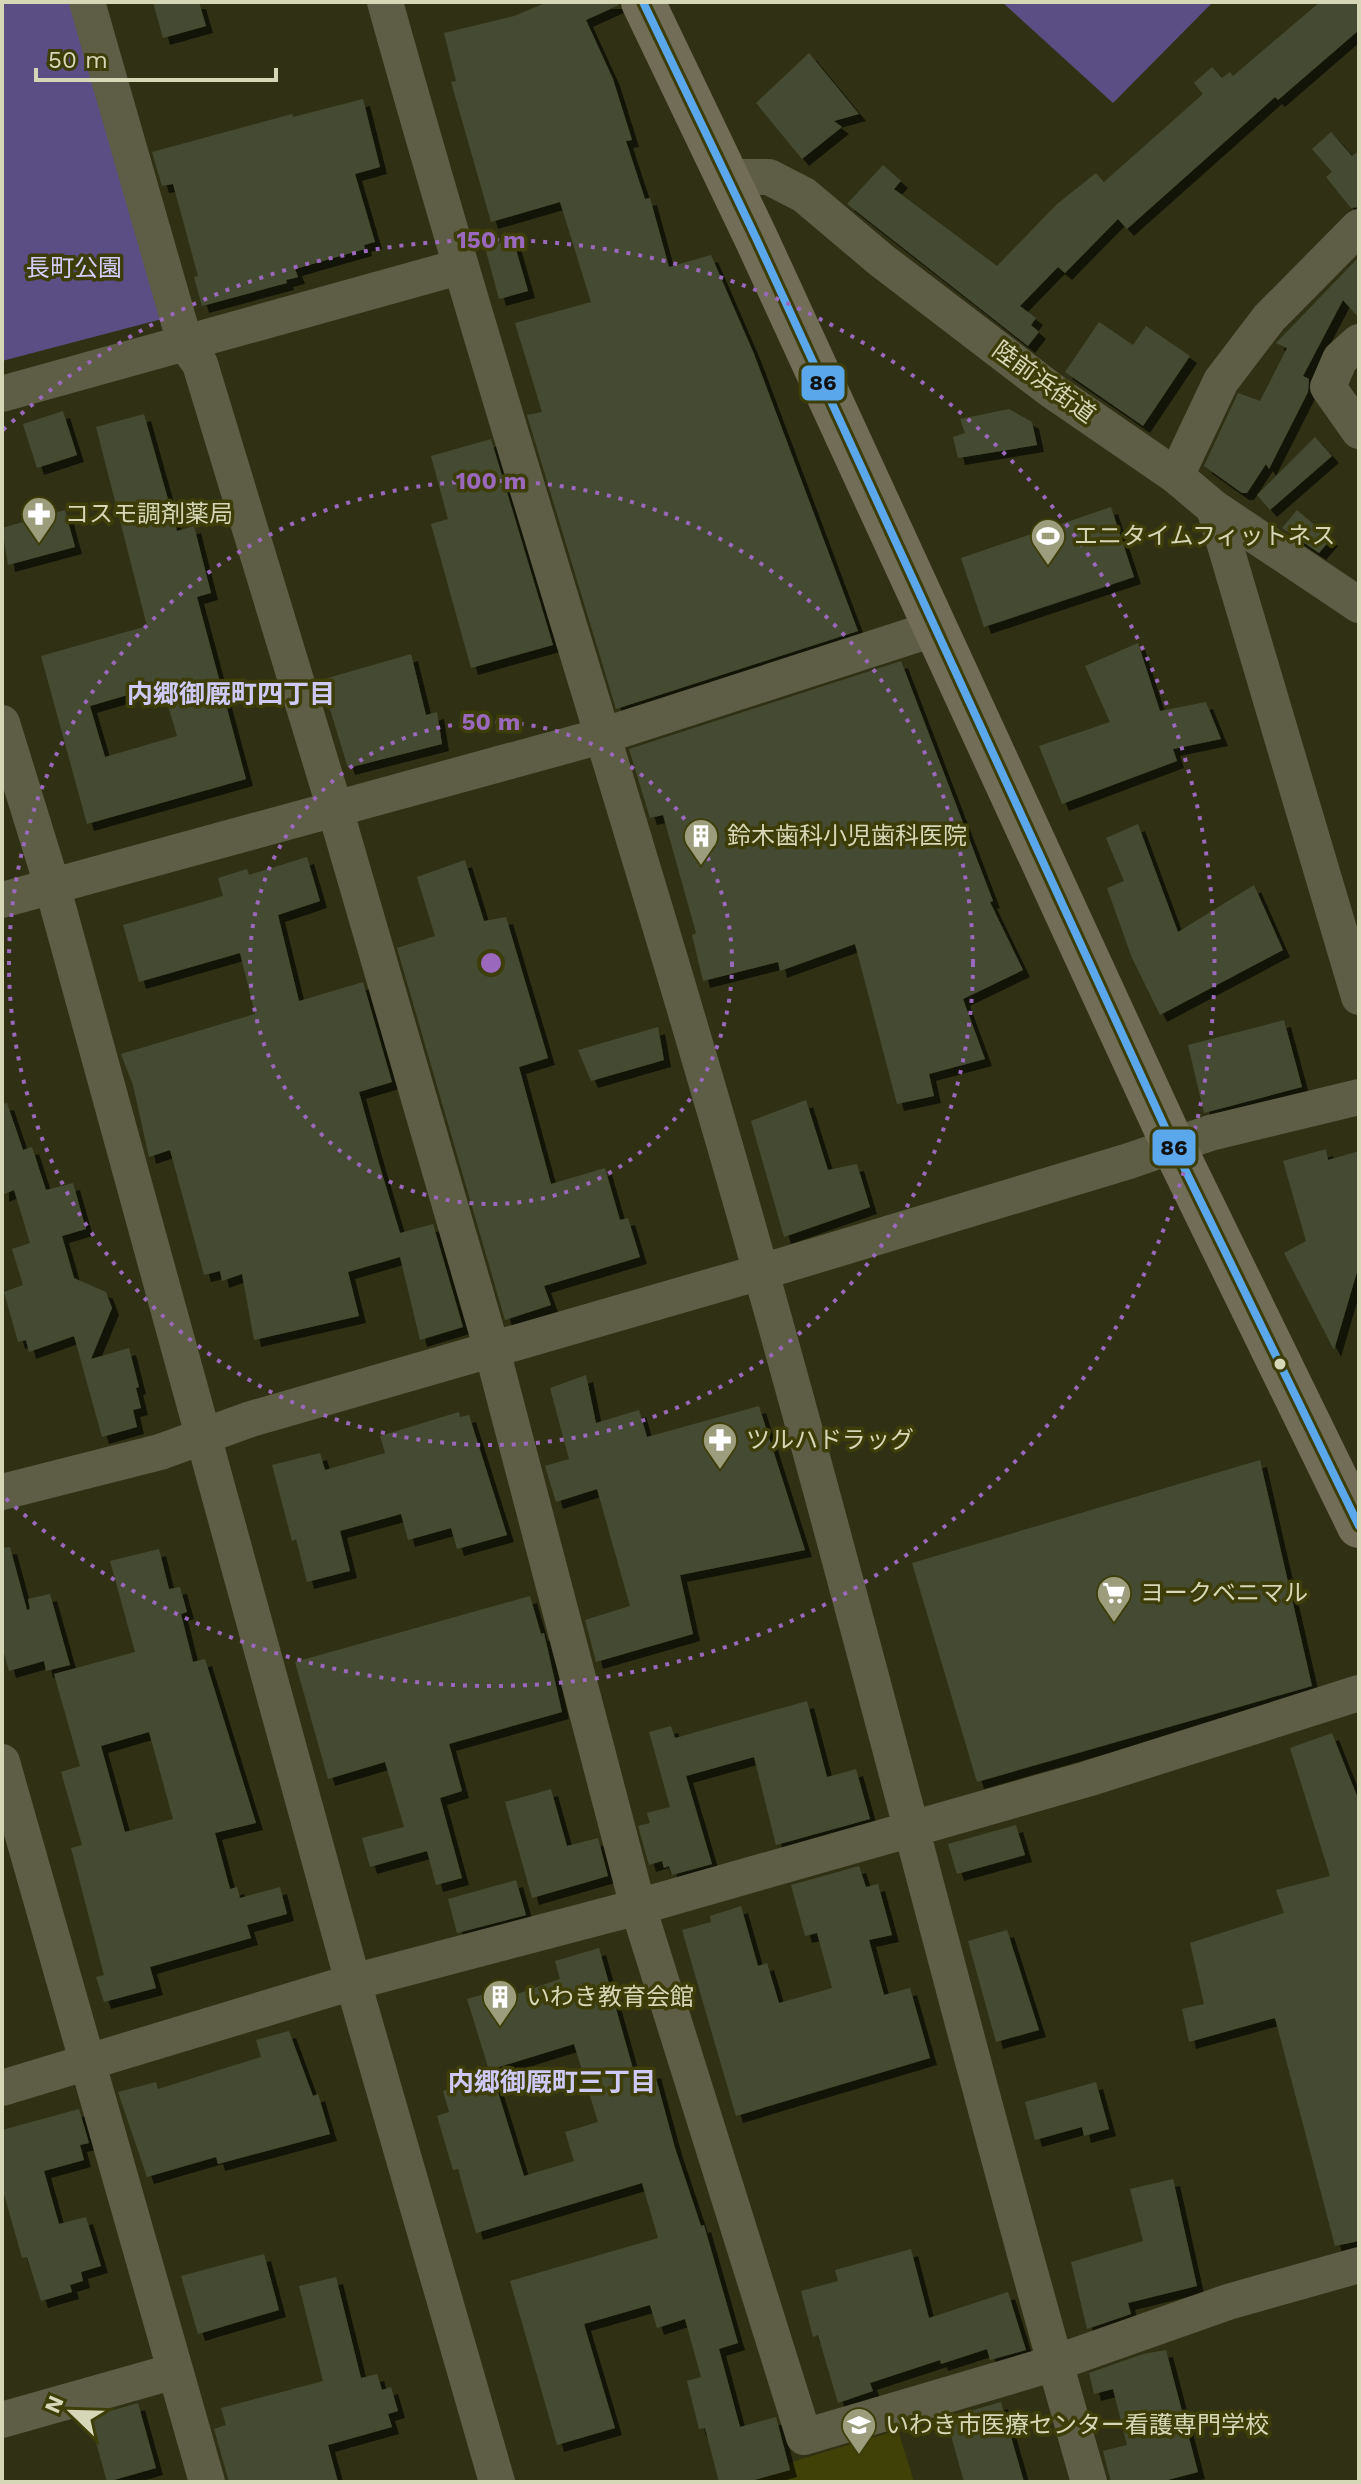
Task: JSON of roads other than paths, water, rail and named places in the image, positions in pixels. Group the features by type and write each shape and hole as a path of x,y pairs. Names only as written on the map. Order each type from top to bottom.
{"main road":[{"path":"643,2 936,628 1174,1147 1354,1503"}],"street":[{"path":"87,2 185,343 200,364 335,809 492,1350 638,1907 804,2437 1055,2363 1228,2302 1359,2265"},
{"path":"385,2 459,267 605,735 761,1272 909,1829 1089,2482"},
{"name":"陸前浜街道","path":"726,177 769,177 804,195 881,260 1051,390 1176,476 1214,508 1359,605"},
{"path":"1176,476 1221,381 1269,318 1359,227"},
{"path":"2,394 459,267"},
{"path":"1359,342 1340,359 1328,387 1359,431"},
{"path":"1214,508 1359,997"},
{"path":"2,900 605,735 936,628"},
{"path":"2,723 52,885 353,1982 497,2482"},
{"path":"2,1492 160,1452 202,1436 761,1272 1174,1147 1210,1133 1359,1097"},
{"path":"2,2088 353,1982 638,1907 1087,1779 1359,1693"},
{"path":"5,1783 207,2482"},
{"path":"2,2420 175,2371"}],"place":[{"name":"コスモ調剤薬局","path":"39,545"},
{"name":"エニタイムフィットネス","path":"1048,567"},
{"name":"鈴木歯科小児歯科医院","path":"701,867"},
{"name":"ツルハドラッグ","path":"720,1471"},
{"name":"ヨークベニマル","path":"1114,1624"},
{"name":"いわき教育会館","path":"500,2028"},
{"name":"いわき市医療センター看護専門学校","path":"859,2456"}],"district":[{"name":"内郷御厩町四丁目","path":"231,694"},
{"name":"内郷御厩町三丁目","path":"552,2082"}],"park label":[{"name":"長町公園","path":"74,268"}]}
